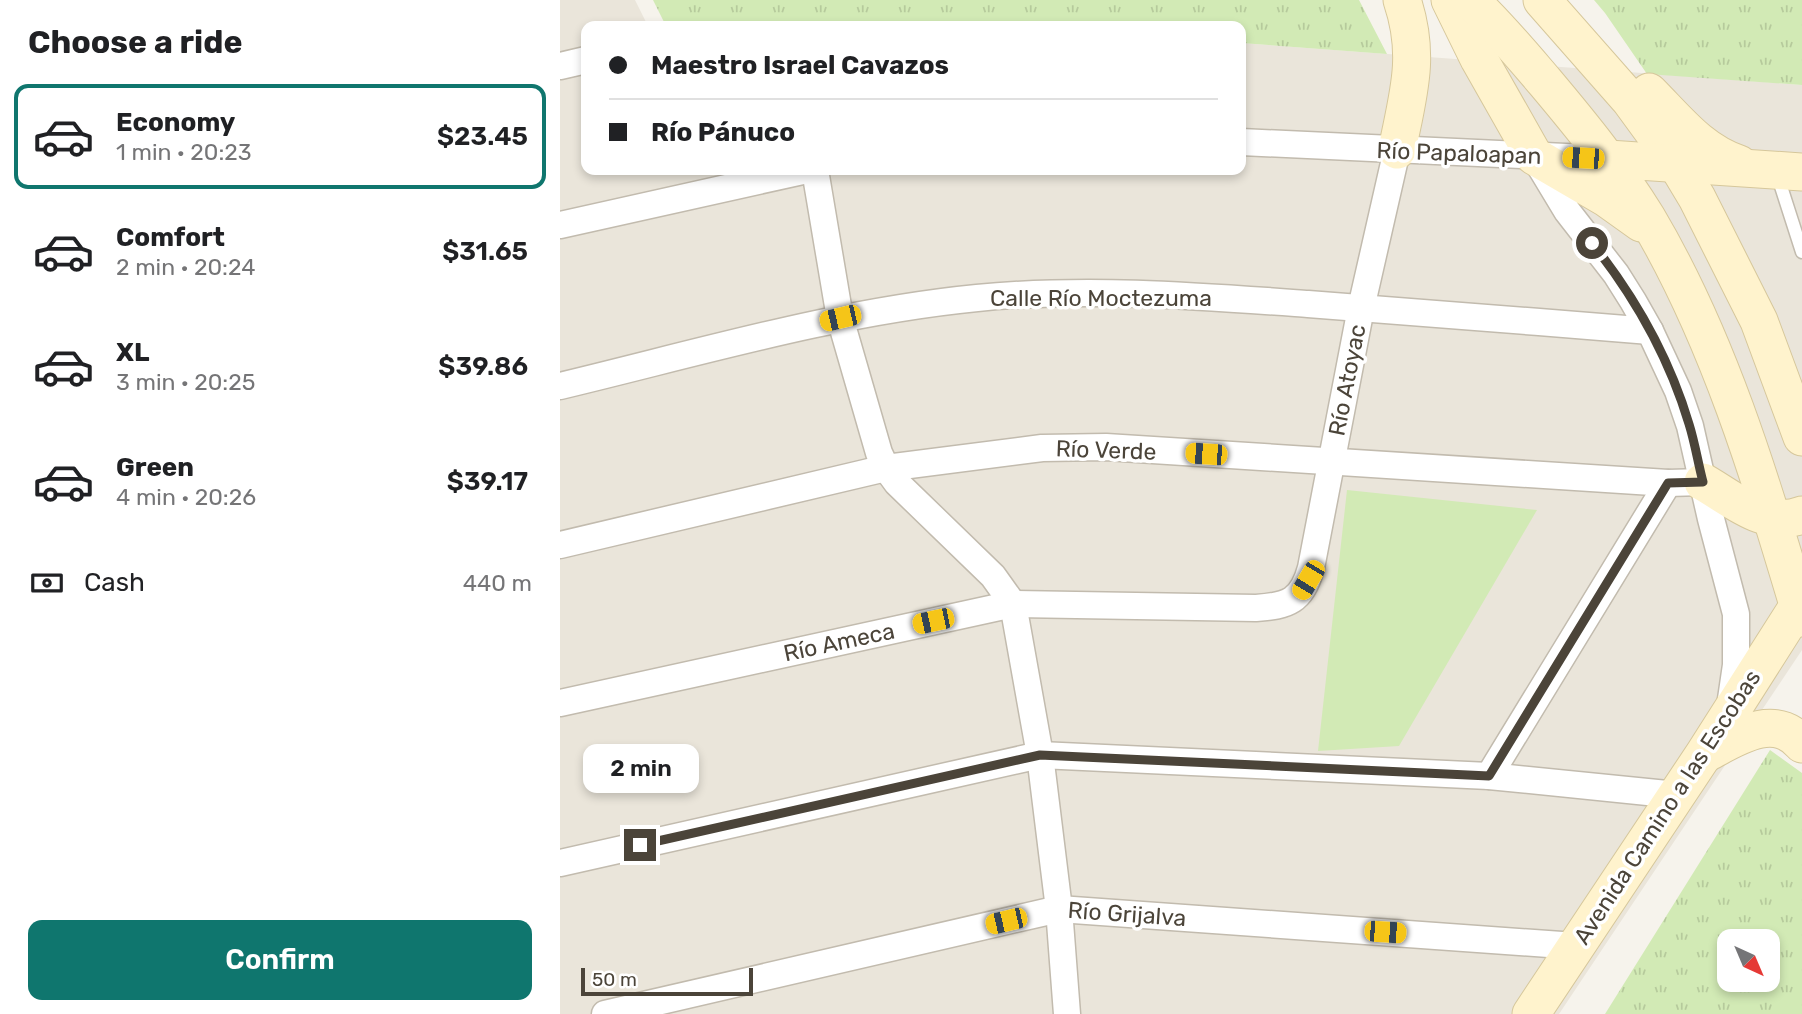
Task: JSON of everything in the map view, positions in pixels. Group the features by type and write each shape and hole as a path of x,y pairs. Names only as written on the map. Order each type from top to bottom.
{"main road":[{"path":"1397,150 1413,58 1408,19 1402,0"},
{"path":"1450,0 1479,59 1534,156 1606,198 1658,237"},
{"path":"1470,0 1517,50 1608,159 1658,237 1676,271 1786,516 1801,608"},
{"path":"1542,0 1630,100 1676,163 1697,198 1759,321 1802,437"},
{"path":"1600,64 1636,82 1701,145 1717,155 1770,170"},
{"name":"Río Papaloapan","path":"1608,159 1770,170"},
{"path":"1676,271 1682,223 1697,198 1722,178 1770,170"},
{"path":"1685,482 1754,512 1786,516"},
{"name":"Avenida Camino a las Escobas","path":"1531,1014 1801,608"},
{"path":"1704,754 1768,727 1788,732 1802,744"}],"street":[{"path":"560,66 581,61"},
{"name":"Río Papaloapan","path":"1246,142 1608,159"},
{"name":"Río Atoyac","path":"1289,603 1308,580 1361,308 1397,150"},
{"path":"1534,156 1567,211 1616,274 1650,331 1678,391 1690,426 1685,482 1736,614 1735,665 1729,715"},
{"path":"560,225 785,175"},
{"path":"816,175 840,318 872,433 886,468 911,498 993,576 1013,604 1040,755 1059,909 1067,1014"},
{"name":"Calle Río Moctezuma","path":"560,386 840,318 976,298 1041,294 1223,298 1650,331"},
{"name":"Río Verde","path":"560,545 886,468 1042,448 1106,447 1331,463 1685,482"},
{"path":"1489,776 1685,482"},
{"name":"Río Ameca","path":"560,703 1013,604 1256,608 1289,603"},
{"path":"560,863 1040,755 1489,776 1677,795"},
{"name":"Río Grijalva","path":"605,1014 1059,909 1576,946"}],"lane":[{"path":"1770,170 1802,252"}],"shaded area":[{"path":"560,0 635,0 646,21 581,21 581,175 1246,175 1246,43 1802,85 1802,650 1559,1014 560,1014"}],"green space":[{"path":"653,0 1359,0 1387,54 1246,43 1246,21 664,21"},
{"path":"1594,0 1802,0 1802,85 1647,74"},
{"path":"1347,490 1537,510 1399,746 1318,751"},
{"path":"1770,750 1802,773 1802,1014 1605,1014"}],"route":[{"path":"640,845 1040,755 1489,776 1668,483 1703,482 1690,426 1668,366 1633,301 1592,243"}]}
